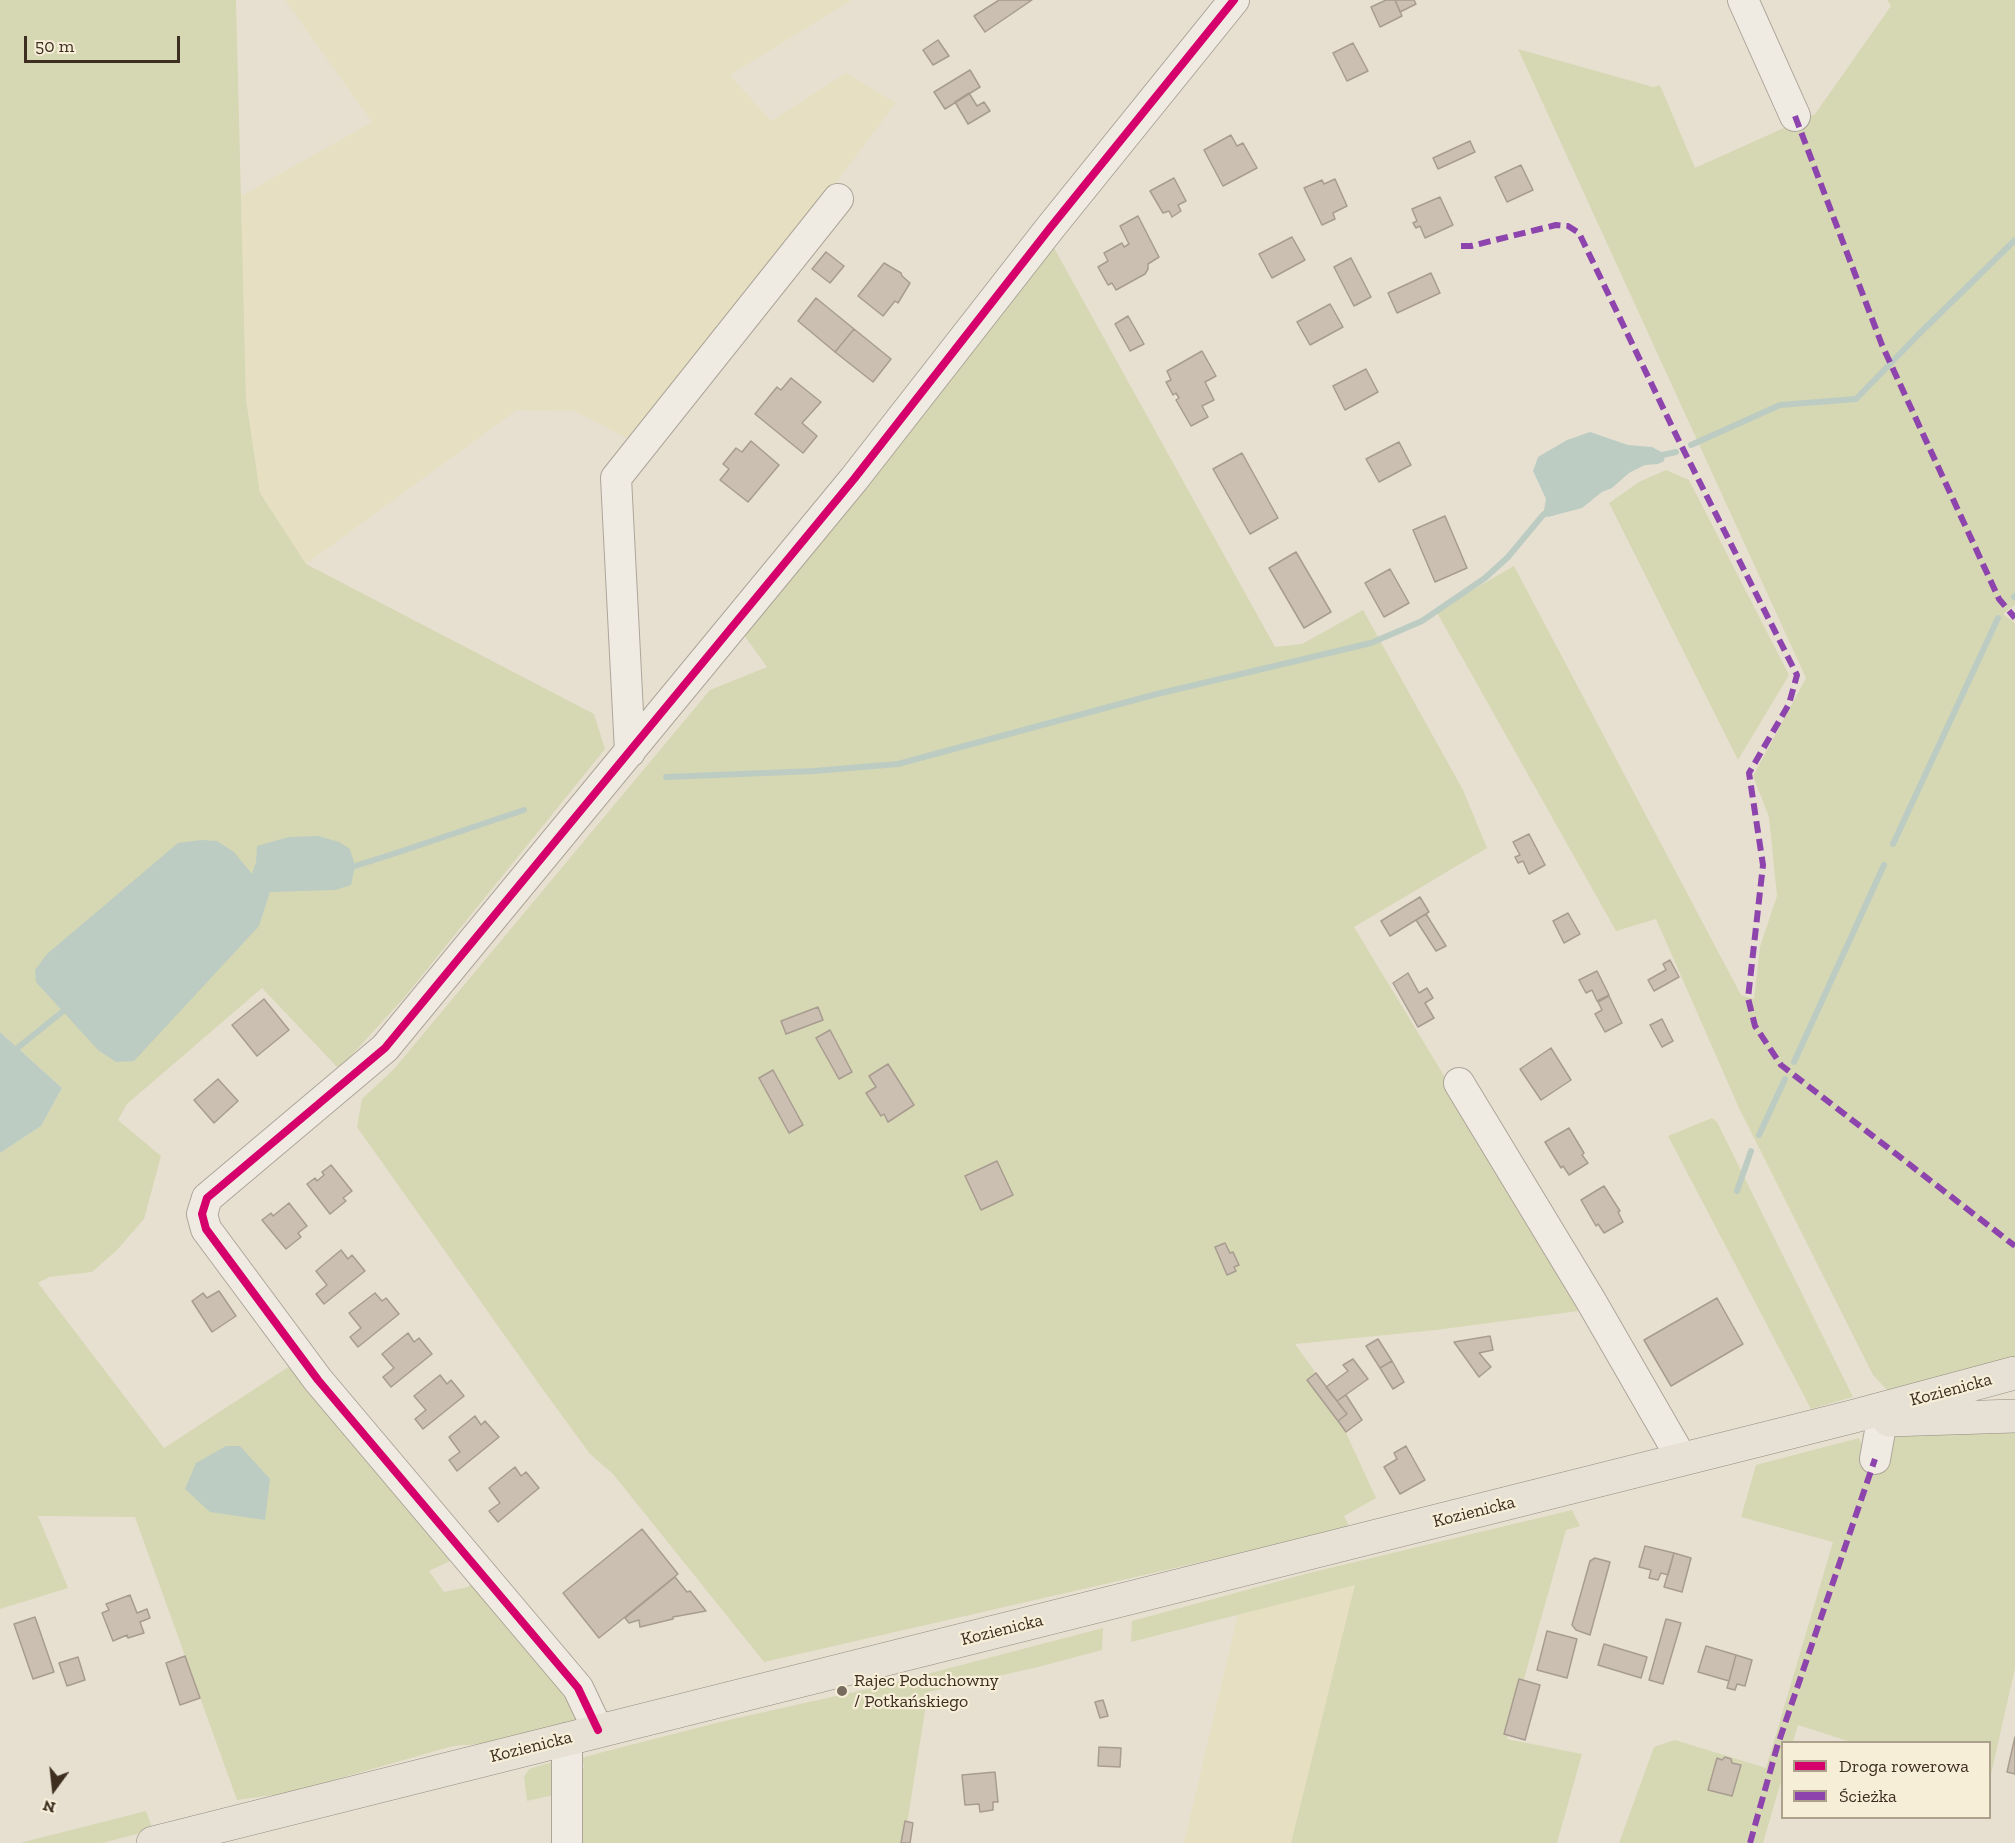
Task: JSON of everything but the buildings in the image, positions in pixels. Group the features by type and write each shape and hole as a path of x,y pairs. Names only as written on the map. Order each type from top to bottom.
{"main road":[{"name":"Kozienicka","path":"153,1843 1682,1460 1870,1416 2015,1373"},
{"name":"Kozienicka","path":"1870,1416 2015,1416"}],"street":[{"path":"567,1843 582,1734 578,1688 318,1380 206,1229 202,1214 207,1198 385,1048 854,479 1050,228 1234,0"},
{"path":"1743,0 1795,116"},
{"path":"630,752 616,478 838,199"},
{"path":"1459,1083 1591,1301 1682,1460"},
{"path":"1870,1416 1875,1459"}],"shaded area":[{"path":"285,0 852,0 730,75 771,121 846,73 896,103 639,444 574,411 517,410 306,564 260,493 246,399 241,196 372,122"},
{"path":"1590,432 1628,445 1652,447 1665,454 1664,461 1645,465 1629,473 1612,488 1602,492 1582,508 1548,517 1543,515 1546,499 1533,471 1538,457 1567,440"},
{"path":"318,836 339,842 350,849 355,866 351,885 335,890 270,892 259,926 134,1061 116,1062 98,1050 36,982 35,970 47,954 178,843 201,840 217,841 234,852 252,874 256,862 257,846 289,837"},
{"path":"0,1032 62,1088 41,1126 0,1153"},
{"path":"226,1446 240,1446 270,1479 265,1520 210,1512 185,1489 196,1463"},
{"path":"1356,1585 1291,1843 1184,1843 1238,1614"}],"green space":[{"path":"0,0 236,0 246,399 260,493 306,564 594,714 605,749 403,999 339,1069 262,988 127,1104 118,1120 161,1156 144,1219 117,1250 92,1272 49,1277 38,1283 164,1448 293,1364 454,1559 429,1571 444,1592 468,1587 473,1581 579,1709 576,1724 495,1743 453,1746 288,1793 237,1800 135,1517 38,1516 68,1588 0,1609 0,1153 41,1126 62,1088 0,1032"},
{"path":"1887,0 2015,0 2015,605 2003,614 2015,623 2015,1363 1892,1395 1873,1375 1739,1108 1656,919 1616,931 1436,611 1514,566 1741,995 1754,999 1760,947 1777,896 1769,817 1753,776 1806,678 1518,49 1653,87 1660,85 1695,168 1815,114 1891,6"},
{"path":"1053,246 1275,647 1302,644 1363,610 1463,790 1487,848 1354,927 1586,1310 1436,1330 1295,1344 1323,1383 1376,1498 1344,1516 1350,1528 764,1662 613,1474 590,1454 544,1391 357,1127 362,1099 394,1069 710,690 767,667 744,635 991,329"},
{"path":"1666,470 1689,480 1789,675 1738,760 1609,503 1639,482"},
{"path":"1712,1118 1717,1122 1853,1397 1811,1409 1668,1136"},
{"path":"2015,1430 2015,1668 1991,1775 1991,1741 1848,1741 1798,1725 1793,1741 1781,1741 1781,1781 1763,1843 1619,1843 1654,1747 1675,1740 1766,1768 1833,1542 1741,1517 1756,1465 1859,1438 1866,1455 1893,1433"},
{"path":"1572,1510 1580,1526 1566,1530 1507,1739 1582,1754 1557,1843 1291,1843 1355,1585 1131,1642 1132,1621 1309,1573"},
{"path":"1103,1628 1102,1650 928,1692 904,1843 559,1843 563,1793 527,1801 524,1777 529,1769 559,1760 569,1773 584,1768 582,1758 603,1752 724,1721 881,1686"},
{"path":"146,1811 153,1830 102,1843 20,1843"}],"waterway":[{"path":"1691,445 1780,405 1856,399 2015,240"},
{"path":"1658,456 1676,452"},
{"path":"666,777 814,771 898,764 1153,695 1371,643 1422,621 1485,578 1508,557 1543,515 1550,510"},
{"path":"1893,844 1998,618"},
{"path":"347,866 355,866 524,810"},
{"path":"1794,1062 1884,865"},
{"path":"0,1062 67,1008"},
{"path":"1759,1135 1785,1079"},
{"path":"1737,1191 1751,1151"}],"marked path":[{"path":"1795,116 1882,345 1999,599 2015,618"},
{"path":"1461,246 1471,246 1556,225 1568,226 1579,233 1678,439 1797,675 1789,704 1749,773 1763,865 1748,998 1755,1026 1781,1065 2015,1246"},
{"path":"1750,1843 1777,1747 1875,1459"}],"cycle path":[{"path":"598,1730 578,1688 318,1380 206,1229 202,1214 207,1198 385,1048 854,479 1050,228 1234,0"}],"place":[{"name":"Rajec Poduchowny / Potkańskiego","path":"842,1691"}]}
